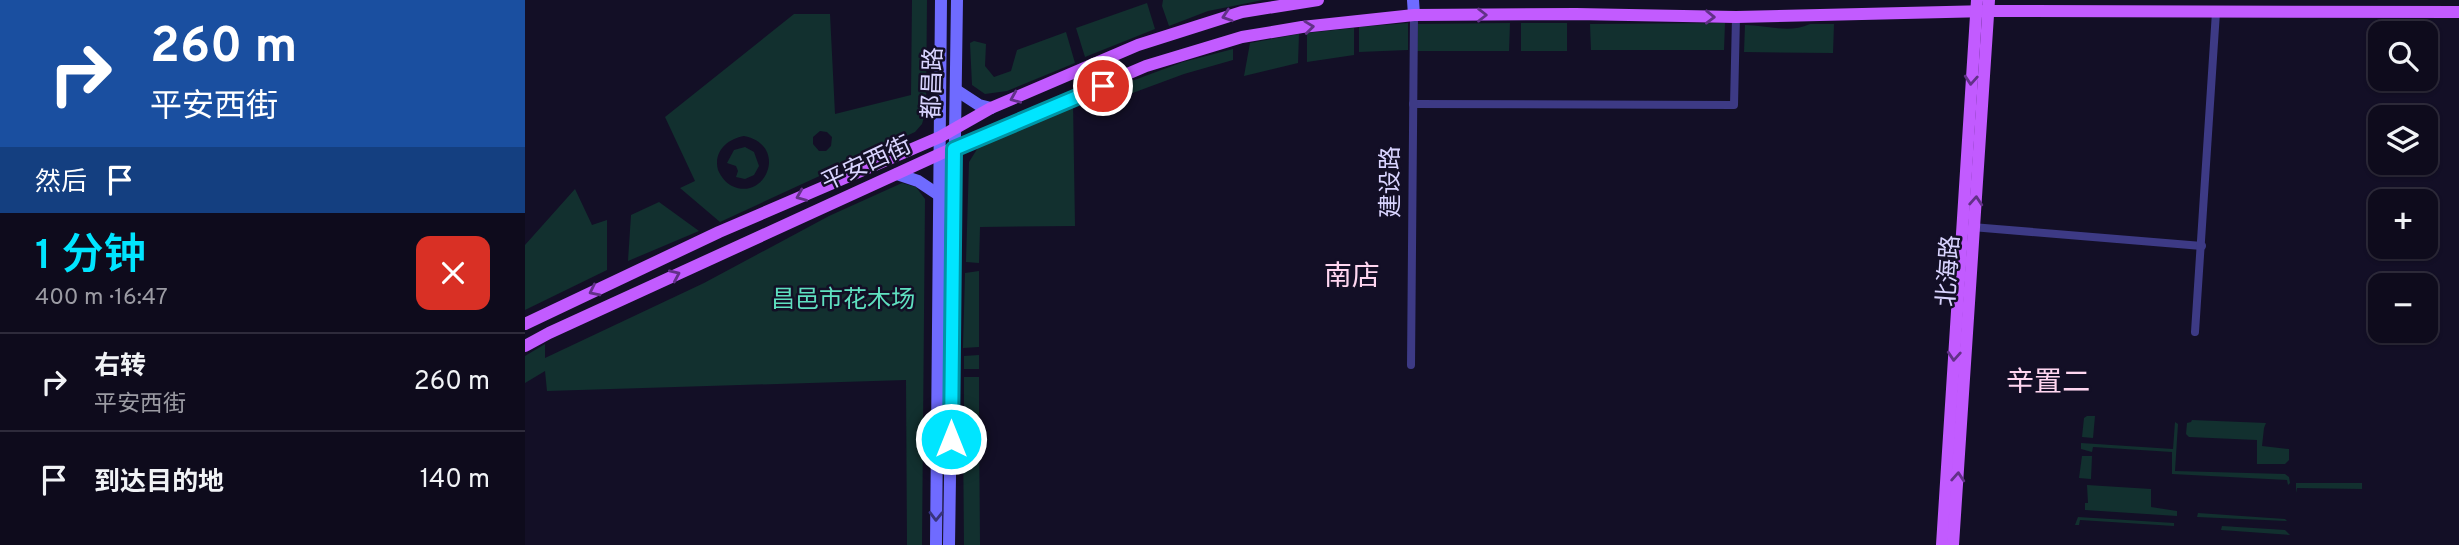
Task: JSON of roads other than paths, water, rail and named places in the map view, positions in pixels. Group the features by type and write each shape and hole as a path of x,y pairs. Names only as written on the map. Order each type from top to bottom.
{"main road":[{"name":"平安西街","path":"525,324 719,232 940,137 991,108 1138,45 1242,12 1318,0"},
{"name":"平安西街","path":"525,346 940,154 1146,66 1242,37 1302,27 1414,15 1736,17 1982,6 2216,12 2459,12"},
{"name":"北海路","path":"1953,545 1968,227 1982,6"},
{"name":"北海路","path":"1942,545 1968,227"}],"street":[{"name":"都昌路","path":"936,545 941,0"},
{"name":"都昌路","path":"949,545 957,0"},
{"name":"建设路","path":"1411,365 1413,0"},
{"path":"2195,332 2216,12"},
{"path":"1413,104 1734,105 1736,17"},
{"path":"956,90 979,105 991,108"},
{"path":"897,174 918,181 939,195"},
{"path":"1968,227 2202,246"}],"district":[{"name":"南店","path":"1352,278"},
{"name":"辛置二","path":"2048,384"}],"park label":[{"name":"昌邑市花木场","path":"843,301"}]}
